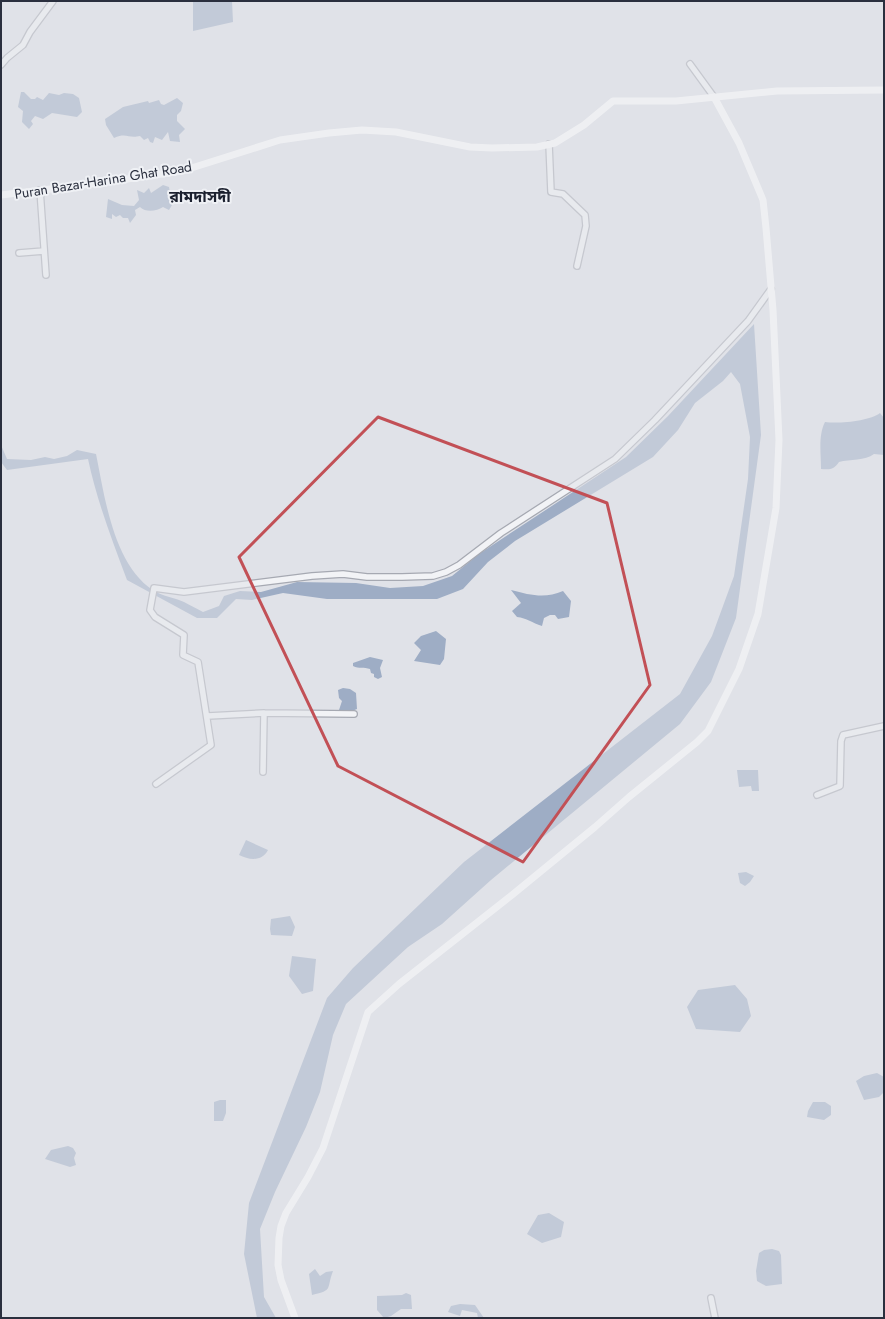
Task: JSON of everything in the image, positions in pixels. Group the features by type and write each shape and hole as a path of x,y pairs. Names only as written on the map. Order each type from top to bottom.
{"main road":[{"name":"Puran Bazar-Harina Ghat Road","path":"1,195 182,171 280,140 335,132 362,130 396,132 470,147 537,147 555,143 584,125 612,101 676,101 776,91 884,90"},
{"path":"295,1318 281,1280 278,1265 281,1226 286,1213 308,1177 323,1148 368,1012 398,984 512,895 697,742 708,731 739,669 758,614 776,508 779,440 771,289 763,200 739,143 714,97"}],"street":[{"path":"1,65 23,45 30,32 53,1"},
{"path":"690,64 714,97"},
{"path":"549,144 551,192 563,194 585,215 586,226 577,266"},
{"path":"40,190 46,275"},
{"path":"19,252 44,251"},
{"path":"156,784 212,745 198,662 183,655 184,635 155,616 150,610 154,588 184,592 312,576 342,574 367,577 402,577 433,576 446,572 459,565 501,533 615,459 655,420 748,322 771,289"},
{"path":"208,716 264,714 354,714"},
{"path":"263,772 264,714"},
{"path":"817,795 840,786 841,741 843,735 884,726"},
{"path":"711,1298 715,1318"}],"highlighted area":[{"path":"378,417 607,503 650,685 523,862 338,766 239,557"}],"water":[{"path":"193,1 232,1 233,22 193,31"},
{"path":"21,92 24,92 31,99 35,99 37,97 43,100 49,93 59,95 64,93 73,94 79,98 82,112 77,117 52,113 43,119 35,116 31,121 33,124 29,129 22,122 23,111 18,107"},
{"path":"177,98 183,103 181,111 177,115 177,121 185,129 179,135 180,142 170,141 168,132 162,140 155,137 153,143 150,142 148,138 144,140 140,136 118,136 114,138 106,125 105,119 123,107 159,100 161,104 164,105"},
{"path":"163,185 169,187 172,205 169,210 163,207 158,210 148,211 140,207 135,210 136,215 130,223 128,218 123,218 120,215 116,217 112,214 112,219 106,217 108,199 122,205 134,206 139,200 137,190 144,193 149,188 151,193"},
{"path":"754,324 761,435 736,618 711,682 680,724 491,880 442,924 408,947 346,1004 333,1035 320,1092 306,1127 275,1192 260,1229 264,1297 276,1318 257,1318 244,1254 249,1203 327,998 353,968 464,862 680,694 712,636 734,576 748,479 750,437 740,384 731,372 723,381 695,403 678,430 653,457 515,541 488,562 463,589 437,599 327,599 283,593 252,600 236,599 217,618 197,618 127,580 100,505 88,459 7,470 1,462 1,445 7,459 31,460 45,457 54,459 67,456 77,450 96,454 103,491 114,531 121,551 131,568 143,582 158,593 181,601 203,612 219,606 224,596 240,591 261,592 297,582 356,583 390,588 423,586 452,576 479,554 626,457 668,416"},
{"path":"880,413 884,418 884,455 874,454 862,459 839,462 832,468 821,469 821,433 825,422 838,423 854,421 869,418"},
{"path":"511,590 531,595 544,596 563,591 571,601 569,617 558,619 555,615 550,615 544,618 542,626 524,618 517,617 512,611 521,603"},
{"path":"436,631 446,639 444,659 440,665 414,661 421,650 414,643 421,636"},
{"path":"370,657 383,660 380,668 382,677 378,679 374,677 374,674 371,673 370,669 353,666 353,663"},
{"path":"343,688 350,689 356,693 357,709 352,711 339,710 342,701 339,698 338,690"},
{"path":"737,770 758,770 759,791 752,791 751,786 739,787"},
{"path":"246,840 268,850 262,857 255,859 239,855"},
{"path":"746,872 754,876 745,886 740,883 738,873"},
{"path":"290,916 295,927 292,936 271,935 271,919"},
{"path":"292,956 316,959 313,991 302,994 289,976"},
{"path":"735,985 747,999 751,1016 740,1032 696,1029 687,1007 698,990"},
{"path":"877,1073 884,1077 884,1092 879,1097 864,1100 856,1081 864,1076"},
{"path":"226,1100 226,1113 223,1121 214,1121 214,1102"},
{"path":"813,1102 825,1102 831,1106 831,1115 824,1120 807,1117 808,1111"},
{"path":"68,1146 73,1148 76,1153 74,1158 76,1165 70,1167 45,1159 51,1150"},
{"path":"549,1213 564,1222 561,1237 542,1243 527,1234 538,1215"},
{"path":"772,1249 779,1251 781,1255 782,1284 766,1286 757,1281 756,1271 759,1253 764,1250"},
{"path":"315,1269 320,1276 326,1272 333,1271 328,1288 324,1292 312,1295 309,1274"},
{"path":"406,1293 411,1295 412,1309 401,1309 391,1316 384,1318 377,1310 377,1296 402,1295"},
{"path":"460,1304 475,1305 484,1318 478,1318 477,1313 462,1310 460,1316 448,1312 451,1306"}],"district":[{"name":"রামদাসদী","path":"200,196"}]}
